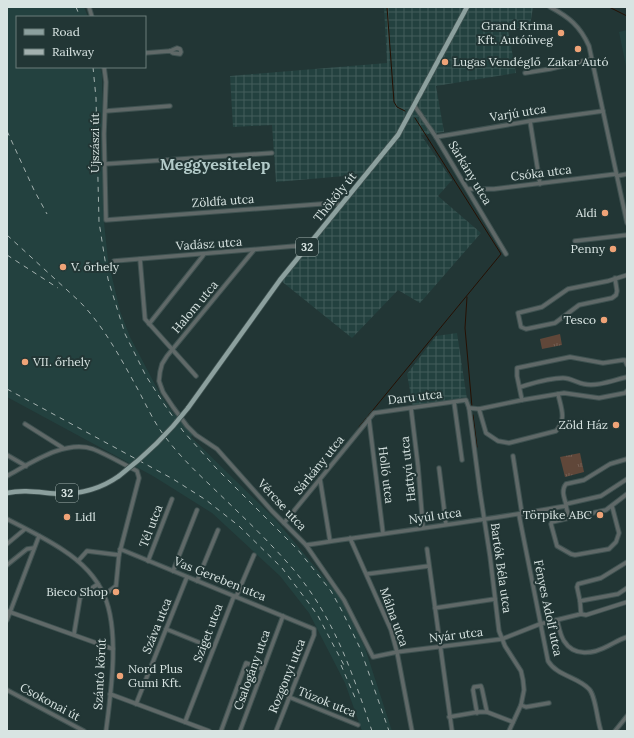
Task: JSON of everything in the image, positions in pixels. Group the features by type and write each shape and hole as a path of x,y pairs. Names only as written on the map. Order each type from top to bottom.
{"main road":[{"name":"Thököly út","path":"7,493 21,490 59,494 78,492 101,486 119,476 167,434 188,408 250,321 306,248 398,135 466,7"}],"street":[{"path":"550,7 563,14 581,30 589,46 627,223"},
{"path":"146,53 170,51"},
{"path":"524,73 592,60"},
{"name":"Újszászi út","path":"104,68 106,82 106,220"},
{"name":"Sárkány utca","path":"414,105 436,137 506,254"},
{"path":"106,111 170,106"},
{"name":"Varjú utca","path":"436,137 530,121 603,111"},
{"path":"530,121 540,184"},
{"path":"105,164 272,153"},
{"name":"Csóka utca","path":"468,189 494,189 627,174"},
{"name":"Zöldfa utca","path":"106,220 334,202 341,205"},
{"path":"575,241 627,235"},
{"name":"Vadász utca","path":"114,261 295,246 306,248"},
{"name":"Halom utca","path":"159,381 162,364 254,250"},
{"path":"149,324 204,254"},
{"path":"140,259 145,319 196,376"},
{"path":"615,278 617,291 616,295 612,298 579,305 555,323 526,329 522,327 518,313 542,307 568,290 602,282 615,278 627,275"},
{"path":"522,400 516,370 517,368 570,358 603,363 625,360 627,365"},
{"path":"520,387 552,379 571,379 584,384 593,385 627,377"},
{"name":"Vércse utca","path":"159,381 163,392 187,426 196,435 217,449 306,545 344,600 373,656"},
{"path":"469,408 480,409 564,393 599,398 627,391"},
{"path":"480,409 486,433 498,441 509,443 556,431 562,426 564,418 558,394"},
{"name":"Daru utca","path":"369,419 374,413 378,412 466,400"},
{"name":"Bartók Béla utca","path":"466,400 469,408 499,631 520,671 523,680 524,690 521,705 509,731"},
{"path":"454,402 462,460"},
{"name":"Hattyú utca","path":"411,408 423,527"},
{"name":"Sárkány utca","path":"284,523 369,419"},
{"name":"Holló utca","path":"369,419 384,533"},
{"path":"25,424 64,448"},
{"path":"7,476 64,448 75,446 88,448 137,471 139,478 120,549 116,586 104,595"},
{"path":"7,455 26,466"},
{"name":"Fényes Adolf utca","path":"513,456 520,514 548,661 551,665 591,691 601,731"},
{"path":"569,518 563,492 563,488 566,484 584,480 610,464 627,459"},
{"path":"439,468 446,524"},
{"name":"Nyúl utca","path":"306,545 520,514 566,505 601,496 627,478"},
{"path":"320,479 330,541"},
{"path":"612,506 619,534 616,542 609,549 575,555 560,549 555,542 551,524 552,522 606,510 627,494"},
{"name":"Tél utca","path":"148,561 172,499"},
{"path":"173,571 197,510"},
{"name":"Szántó körút","path":"7,519 64,551 91,574 104,595 110,614 113,648 106,731"},
{"path":"7,544 25,529"},
{"path":"197,581 218,530"},
{"path":"7,620 8,611 39,536"},
{"name":"Málna utca","path":"350,538 391,630 397,652 412,731"},
{"path":"7,565 27,549 34,548"},
{"name":"Vas Gereben utca","path":"120,549 312,628"},
{"path":"427,549 452,731"},
{"path":"78,562 87,551 119,555"},
{"name":"Sziget utca","path":"185,722 213,648 254,555"},
{"path":"581,614 577,587 578,584 601,578 627,562"},
{"path":"367,574 429,566"},
{"name":"Száva utca","path":"136,704 187,577"},
{"path":"74,634 80,598 83,594 98,584"},
{"path":"580,601 618,594 627,588"},
{"path":"435,608 495,599"},
{"name":"Nyár utca","path":"373,656 502,638 540,624 581,614 586,616 627,602"},
{"path":"8,611 113,648"},
{"name":"Csalogány utca","path":"240,731 283,616"},
{"path":"557,620 563,640 569,648 580,654 593,652 606,647 621,638 627,637"},
{"name":"Rozgonyi utca","path":"276,731 315,632 312,628"},
{"path":"166,629 213,648"},
{"path":"221,731 246,663 263,669"},
{"path":"477,713 473,690 474,686 478,685 481,686 487,712"},
{"name":"Csokonai út","path":"7,690 84,731"},
{"path":"110,694 209,731"},
{"name":"Túzok utca","path":"289,697 358,725"},
{"path":"521,705 526,707 549,703"},
{"path":"449,717 487,712 513,722"},
{"path":"616,731 627,716"}],"shaded area":[{"path":"7,7 84,7 88,16 16,16 16,68 100,68 102,74 104,222 108,260 120,311 130,337 160,394 173,413 194,433 191,437 275,519 340,597 365,648 392,731 362,731 345,683 309,613 280,576 212,513 153,476 7,397"},
{"path":"384,7 533,7 530,26 508,30 516,73 436,86 444,132 421,135 452,180 438,196 481,233 420,303 398,290 352,338 280,280 360,182 356,175 276,182 272,125 233,127 230,76 387,63"},
{"path":"627,30 627,71 619,32"},
{"path":"457,333 467,399 413,407 407,374 436,336"}],"green space":[{"path":"560,334 562,345 542,349 540,339"},
{"path":"580,453 584,472 565,477 560,457"}],"waterway":[{"path":"387,7 394,102 397,107 405,111"},
{"path":"609,7 627,16"},
{"path":"359,427 501,254 415,118"},
{"path":"467,297 465,328 472,407"},
{"path":"473,415 477,447"}],"railway":[{"path":"76,7 80,16"},
{"path":"93,68 96,98 99,222 108,279 125,334 146,376 183,431 216,468 298,550 331,591 360,648 389,731"},
{"path":"7,131 34,190 47,214"},
{"path":"7,235 88,310 110,342 130,375 155,422 168,441 191,467 273,547 307,587 331,626 349,666 372,731"},
{"path":"7,255 58,288"},
{"path":"7,389 173,479 206,500 239,526 282,568 308,602 318,616 346,669"},
{"path":"341,665 356,700"}],"place":[{"name":"Grand Krima Kft. Autóüveg","path":"561,33"},
{"name":"Zakar Autó","path":"578,49"},
{"name":"Lugas Vendéglő","path":"445,62"},
{"name":"Aldi","path":"605,213"},
{"name":"Penny","path":"613,249"},
{"name":"V. őrhely","path":"63,267"},
{"name":"Tesco","path":"604,320"},
{"name":"VII. őrhely","path":"25,362"},
{"name":"Zöld Ház","path":"616,425"},
{"name":"Törpike ABC","path":"600,515"},
{"name":"Lidl","path":"67,517"},
{"name":"Bieco Shop","path":"116,592"},
{"name":"Nord Plus Gumi Kft.","path":"120,676"}],"district":[{"name":"Meggyesitelep","path":"215,164"}]}
